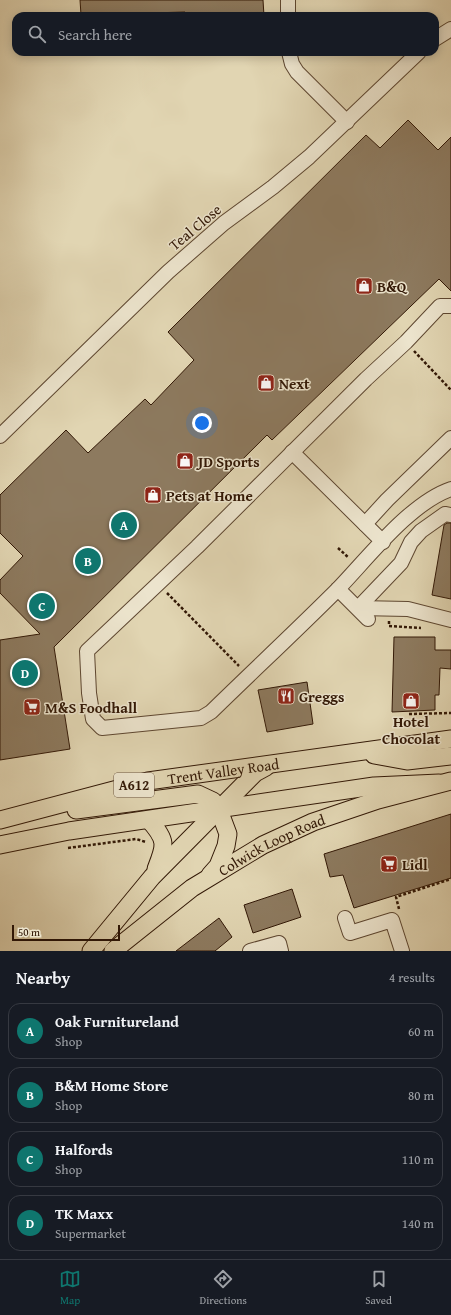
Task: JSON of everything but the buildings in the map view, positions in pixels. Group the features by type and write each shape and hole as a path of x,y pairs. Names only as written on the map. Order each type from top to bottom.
{"main road":[{"path":"428,742 451,733"},
{"name":"Trent Valley Road","path":"0,821 148,781 451,739"},
{"path":"358,752 407,761 451,756"},
{"path":"91,951 152,877 255,773 270,765"},
{"name":"A612","path":"0,845 69,831 374,786 445,782"},
{"name":"Colwick Loop Road","path":"113,951 192,888 263,845 313,822 378,800 445,782"},
{"path":"0,821 198,794 213,801 219,810 228,834 226,846 218,866 204,880"},
{"path":"149,820 162,837 164,849 152,877"}],"street":[{"path":"288,0 288,12"},
{"path":"439,36 451,29"},
{"path":"290,56 292,64 297,72 347,122"},
{"name":"Teal Close","path":"0,436 194,248 224,223 273,187 347,122 415,56"},
{"path":"451,306 440,306 406,342 158,584 87,651 89,693 93,719 102,728 201,718 211,712 338,589 410,515 430,500 451,489"},
{"path":"366,524 387,500 451,438"},
{"path":"292,452 383,542"},
{"path":"358,608 401,563 411,542 421,531 445,514 451,515"},
{"path":"338,589 368,619"},
{"path":"358,608 408,609 451,620"},
{"path":"345,918 350,933 392,920 402,951"},
{"path":"250,951 279,943 281,951"}],"path":[{"path":"406,342 451,390"},
{"path":"158,584 248,676"},
{"path":"409,714 451,714"},
{"path":"63,849 136,839 145,841 149,844 162,837"},
{"path":"400,911 396,897 451,879"}],"place":[{"name":"B&Q","path":"364,286"},
{"name":"Next","path":"266,383"},
{"name":"JD Sports","path":"185,461"},
{"name":"Pets at Home","path":"153,495"},
{"name":"Oak Furnitureland","path":"124,525"},
{"name":"B&M Home Store","path":"88,561"},
{"name":"Halfords","path":"42,606"},
{"name":"TK Maxx","path":"25,673"},
{"name":"Greggs","path":"286,696"},
{"name":"Hotel Chocolat","path":"411,701"},
{"name":"M&S Foodhall","path":"32,707"},
{"name":"Lidl","path":"389,864"}]}
